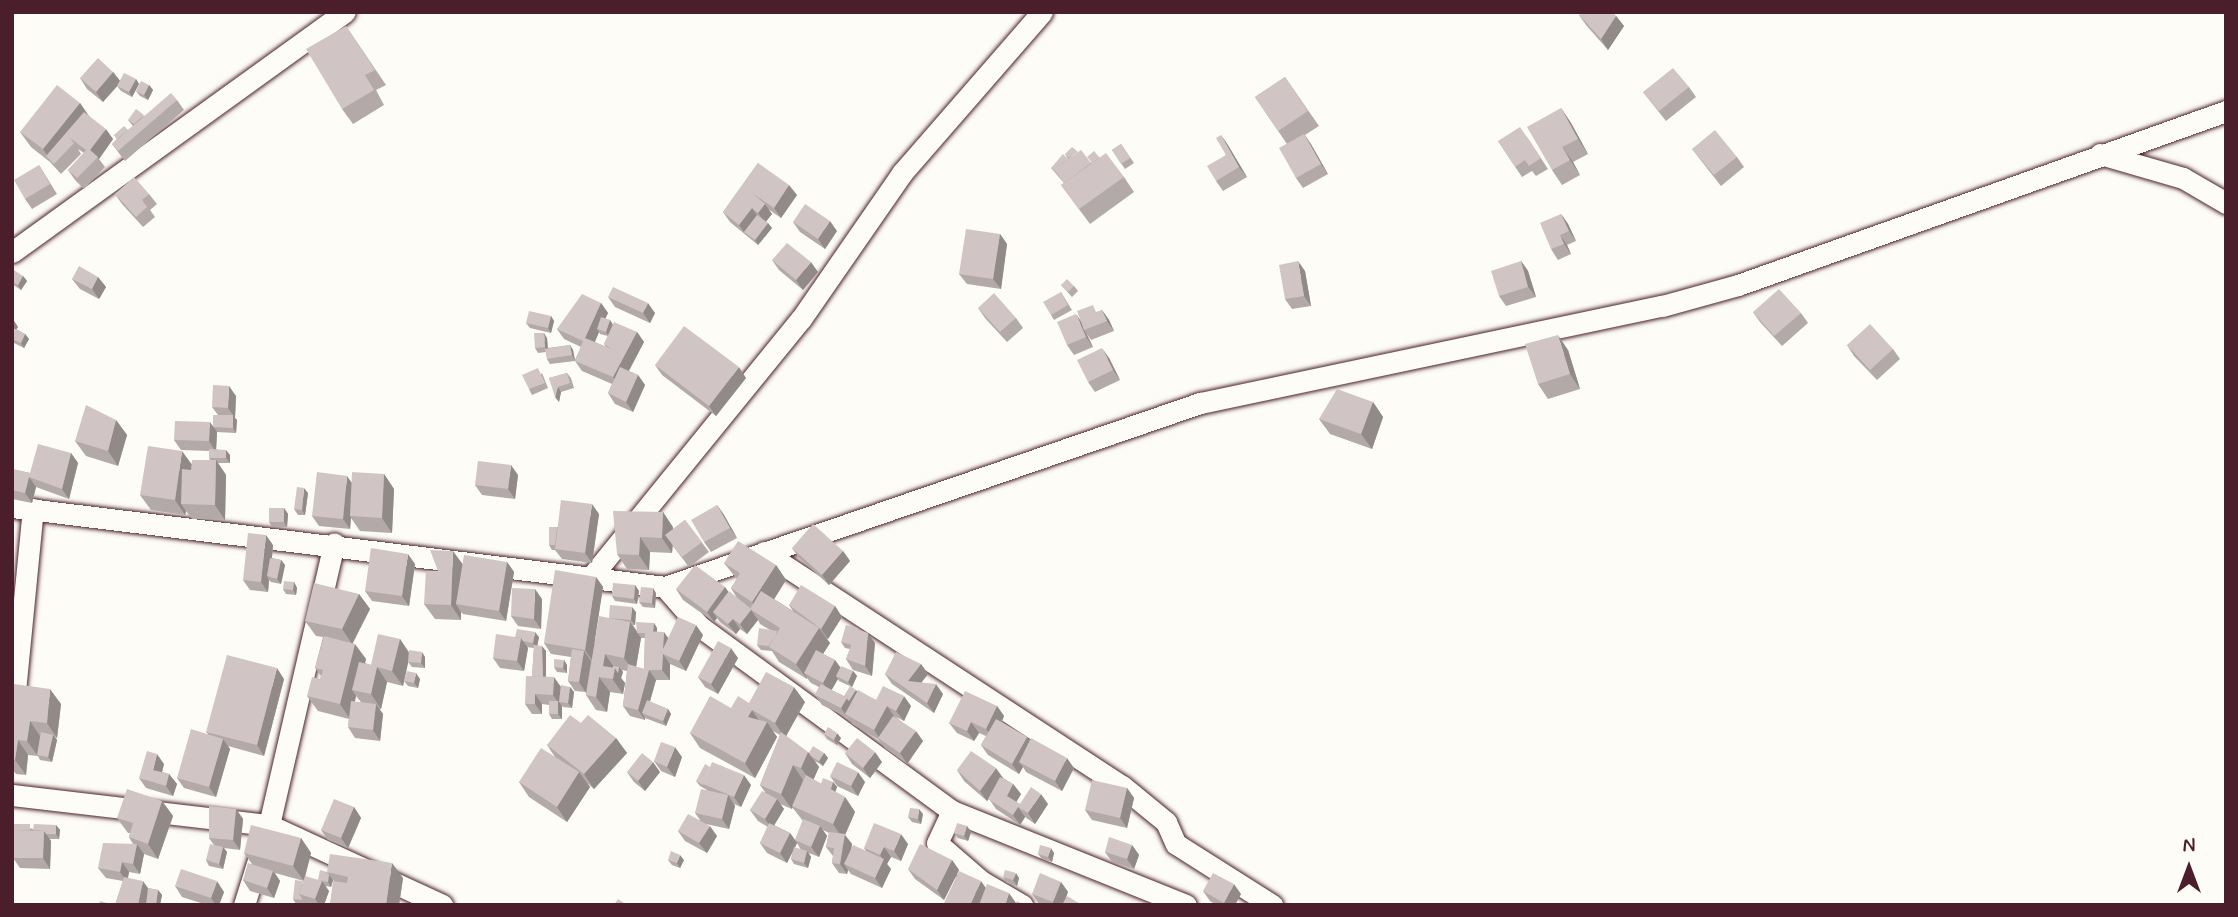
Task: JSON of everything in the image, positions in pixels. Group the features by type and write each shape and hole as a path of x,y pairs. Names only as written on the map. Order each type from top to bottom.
{"street":[{"path":"12,252 345,12"},
{"path":"591,577 801,319 902,173 1042,12"},
{"path":"12,722 23,508 334,543 665,587 1200,403 1662,306 1738,285 2226,111"},
{"path":"2100,154 2183,178 2226,203"},
{"path":"244,905 269,825 334,543"},
{"path":"764,552 1122,786 1166,822 1176,844 1272,905"},
{"path":"665,587 699,626 952,811 1186,905"},
{"path":"12,795 269,825 442,905"},
{"path":"952,811 937,843 981,881 1022,905"}],"building":[{"path":"1582,12 1613,12 1616,16 1601,39 1579,15"},
{"path":"346,26 375,70 365,75 374,90 342,109 306,49"},
{"path":"98,58 113,72 96,92 80,78"},
{"path":"1673,68 1689,87 1659,111 1643,92"},
{"path":"124,73 136,79 129,92 117,86"},
{"path":"1285,77 1308,111 1278,131 1255,97"},
{"path":"141,81 149,85 144,95 136,91"},
{"path":"57,85 80,103 43,149 20,132"},
{"path":"171,93 177,100 118,151 112,144"},
{"path":"1561,108 1578,139 1562,147 1570,160 1552,170 1527,127"},
{"path":"136,109 144,115 134,124 128,120"},
{"path":"84,112 106,129 90,150 98,157 77,178 68,170 86,150 70,138 74,143 54,164 46,156"},
{"path":"124,126 128,130 117,139 114,135"},
{"path":"1520,127 1541,158 1529,166 1525,160 1515,167 1498,141"},
{"path":"1715,130 1737,157 1714,175 1692,149"},
{"path":"1304,134 1321,164 1296,178 1279,148"},
{"path":"1221,135 1239,167 1216,181 1207,166 1226,155 1216,138"},
{"path":"1121,144 1130,158 1121,164 1112,150"},
{"path":"1072,147 1078,152 1069,158 1065,154"},
{"path":"1081,150 1091,163 1064,183 1054,169"},
{"path":"1094,151 1099,157 1092,163 1087,157"},
{"path":"1106,153 1124,177 1079,209 1061,185"},
{"path":"1063,154 1068,159 1054,169 1057,174 1051,168"},
{"path":"758,163 789,185 774,208 752,193 765,204 758,213 752,208 739,225 723,212"},
{"path":"39,165 50,184 25,199 14,180"},
{"path":"134,177 149,194 142,200 147,207 136,217 115,194"},
{"path":"805,204 830,221 818,239 793,222"},
{"path":"1561,214 1569,231 1560,235 1564,244 1551,249 1540,223"},
{"path":"757,215 768,223 755,240 744,232"},
{"path":"966,229 1000,234 993,279 959,274"},
{"path":"787,243 811,262 796,280 772,260"},
{"path":"1298,261 1304,296 1285,299 1279,265"},
{"path":"1521,261 1528,287 1499,296 1491,271"},
{"path":"79,266 98,277 92,289 72,279"},
{"path":"14,270 23,276 18,285 12,282"},
{"path":"1067,279 1074,286 1068,292 1061,285"},
{"path":"613,287 648,303 643,313 608,297"},
{"path":"1779,289 1801,313 1774,336 1753,312"},
{"path":"1061,292 1068,305 1051,315 1043,302"},
{"path":"994,293 1016,318 1000,332 978,308"},
{"path":"582,294 601,303 585,338 612,349 604,344 614,322 637,332 613,377 575,361 583,341 557,329"},
{"path":"1093,305 1096,312 1102,310 1107,321 1084,330 1077,311"},
{"path":"529,311 551,316 548,328 526,323"},
{"path":"1076,314 1086,337 1067,345 1057,322"},
{"path":"601,317 610,320 606,332 597,329"},
{"path":"1870,324 1893,349 1870,370 1847,345"},
{"path":"684,326 739,367 709,406 655,365"},
{"path":"13,328 25,334 21,343 12,339"},
{"path":"534,333 544,333 545,347 535,348"},
{"path":"1558,335 1570,374 1538,384 1525,344"},
{"path":"570,345 572,355 547,359 545,349"},
{"path":"1102,348 1113,370 1088,382 1077,360"},
{"path":"620,367 638,375 626,402 608,393"},
{"path":"538,368 545,383 529,389 522,375"},
{"path":"567,373 570,383 558,387 555,397 549,378"},
{"path":"213,385 229,386 228,408 212,407"},
{"path":"1337,389 1373,402 1361,434 1319,419"},
{"path":"86,405 116,420 108,451 75,441"},
{"path":"213,415 233,415 233,428 213,427"},
{"path":"175,421 210,422 209,441 174,440"},
{"path":"38,444 71,453 62,489 29,477 25,493 12,490 12,469 30,473"},
{"path":"148,446 182,451 175,500 140,495"},
{"path":"209,449 226,450 226,458 209,458"},
{"path":"192,460 216,460 215,505 181,504 182,469 191,470"},
{"path":"478,461 511,465 508,489 475,485"},
{"path":"317,472 347,476 343,519 312,516"},
{"path":"352,472 384,474 382,518 350,516"},
{"path":"297,487 304,488 302,510 294,509"},
{"path":"561,500 592,504 585,553 555,549"},
{"path":"717,505 730,528 704,542 691,520"},
{"path":"269,508 284,508 284,522 269,522"},
{"path":"613,511 663,512 662,538 640,537 639,555 617,554"},
{"path":"685,520 702,542 682,557 665,535"},
{"path":"813,524 843,551 822,575 792,548"},
{"path":"549,527 557,527 555,545 549,545"},
{"path":"248,533 266,535 261,582 243,580"},
{"path":"738,541 776,565 752,602 731,588 740,573 724,563"},
{"path":"371,548 408,554 402,596 365,591"},
{"path":"430,550 453,551 451,605 424,604 426,571 438,571"},
{"path":"464,555 507,562 499,611 456,604"},
{"path":"270,558 281,560 277,579 267,576"},
{"path":"695,565 725,587 707,612 676,589"},
{"path":"555,570 596,577 585,650 544,643"},
{"path":"284,581 294,582 293,590 283,589"},
{"path":"314,583 359,594 342,629 305,621"},
{"path":"613,583 635,585 634,599 612,596"},
{"path":"801,585 835,606 821,629 789,605"},
{"path":"641,587 653,588 652,603 639,602"},
{"path":"512,588 535,589 534,619 511,616"},
{"path":"729,591 751,610 740,624 733,619 728,624 713,612"},
{"path":"761,591 819,628 796,664 769,647 780,628 750,609"},
{"path":"610,605 632,607 631,620 609,618"},
{"path":"599,616 630,622 624,658 605,654 603,666 615,668 613,679 599,677 596,697 586,695"},
{"path":"678,617 696,625 679,661 663,654 662,670 649,670 638,710 623,706 628,664 644,669 645,631 664,632 663,649"},
{"path":"636,622 654,623 653,632 637,633"},
{"path":"846,625 858,628 852,645 841,642"},
{"path":"759,628 777,631 769,646 757,645"},
{"path":"517,629 535,632 533,643 515,637"},
{"path":"857,629 868,633 865,666 846,659"},
{"path":"378,634 400,639 392,671 377,667 371,694 352,690 359,662 371,665"},
{"path":"496,634 521,638 517,661 493,658"},
{"path":"324,636 355,644 340,704 307,696 312,677 320,679 323,670 315,668"},
{"path":"718,641 731,648 711,684 698,677"},
{"path":"534,645 542,646 543,677 532,676"},
{"path":"572,649 584,651 579,682 568,681"},
{"path":"409,650 422,652 421,663 408,662"},
{"path":"816,650 835,660 823,683 804,673"},
{"path":"896,652 921,664 908,681 936,684 927,703 885,674"},
{"path":"227,655 277,668 257,745 206,732"},
{"path":"554,659 564,660 563,668 554,667"},
{"path":"841,666 853,671 848,682 836,676"},
{"path":"407,671 416,673 414,683 404,681"},
{"path":"766,672 794,687 775,723 752,710 748,717 767,722 745,763 690,733 710,696 731,708 738,696 749,703"},
{"path":"526,676 554,677 553,695 535,694 535,704 525,704"},
{"path":"14,684 50,689 47,723 30,721 27,741 18,740 15,760 12,760 12,703"},
{"path":"821,684 847,698 841,708 815,695"},
{"path":"561,685 570,687 568,703 559,702"},
{"path":"850,686 856,690 849,701 844,696"},
{"path":"883,686 904,696 896,711 887,706 874,730 845,714 858,690 876,700"},
{"path":"965,691 997,706 986,729 971,722 967,731 949,723"},
{"path":"647,700 668,709 663,721 642,713"},
{"path":"351,701 376,704 373,730 348,727"},
{"path":"549,701 558,701 558,714 549,714"},
{"path":"570,715 581,723 588,715 616,738 584,774 547,745"},
{"path":"893,716 916,731 900,753 878,738"},
{"path":"996,719 1027,737 1012,764 981,745"},
{"path":"828,727 837,733 834,740 824,734"},
{"path":"191,729 223,739 209,787 177,778"},
{"path":"41,732 53,735 48,757 37,755"},
{"path":"781,732 808,752 801,768 793,765 781,794 760,785"},
{"path":"857,738 875,752 863,768 845,753"},
{"path":"1031,738 1067,758 1055,781 1019,762"},
{"path":"661,742 675,747 667,767 654,761"},
{"path":"813,746 824,753 819,761 809,753"},
{"path":"541,748 579,772 557,807 519,782"},
{"path":"147,751 157,754 153,770 169,774 166,786 139,778"},
{"path":"971,751 996,768 980,791 957,770"},
{"path":"642,753 653,762 638,781 627,772"},
{"path":"712,762 744,775 734,797 703,784"},
{"path":"837,762 858,772 851,786 830,776"},
{"path":"705,764 710,767 703,785 696,781"},
{"path":"806,775 845,797 833,824 792,806"},
{"path":"1000,777 1013,784 1007,796 1020,804 1031,787 1041,794 1028,813 1018,807 1013,815 988,799"},
{"path":"823,778 833,782 831,789 821,784"},
{"path":"1092,780 1127,788 1120,818 1085,810"},
{"path":"127,789 162,801 148,844 129,837 133,823 117,818"},
{"path":"701,789 728,795 722,819 695,813"},
{"path":"762,791 777,799 765,819 750,810"},
{"path":"334,799 354,807 341,838 321,830"},
{"path":"209,806 236,809 233,840 209,838"},
{"path":"910,808 919,809 918,819 908,817"},
{"path":"688,814 710,826 699,843 678,831"},
{"path":"803,819 820,826 811,847 795,840"},
{"path":"769,823 790,833 780,853 760,843"},
{"path":"874,823 901,834 894,851 884,847 880,855 864,848"},
{"path":"957,823 967,826 964,836 954,833"},
{"path":"12,824 30,824 30,830 13,830 12,833"},
{"path":"34,824 56,825 56,834 33,830"},
{"path":"251,825 301,838 293,866 244,853"},
{"path":"13,830 44,831 43,858 13,858"},
{"path":"829,832 845,834 840,864 832,863 834,848 826,847"},
{"path":"1109,837 1132,845 1127,859 1105,852"},
{"path":"103,843 137,844 133,864 122,862 120,872 98,868"},
{"path":"210,844 223,847 219,864 206,860"},
{"path":"920,844 952,860 937,890 908,869"},
{"path":"853,845 884,859 875,878 844,864"},
{"path":"1040,845 1051,848 1048,857 1038,854"},
{"path":"794,847 807,851 804,863 791,859"},
{"path":"671,851 680,855 677,863 668,860"},
{"path":"330,854 392,863 386,905 330,904 333,881 347,883 348,877 327,872"},
{"path":"248,863 273,871 267,888 243,880"},
{"path":"181,869 217,881 211,898 175,886"},
{"path":"320,870 329,875 328,882 318,880"},
{"path":"1005,870 1016,873 1013,880 1003,877"},
{"path":"959,871 981,881 970,905 948,905 944,903"},
{"path":"1040,873 1061,882 1053,902 1032,894"},
{"path":"1213,873 1234,884 1224,903 1203,891"},
{"path":"305,876 322,881 315,899 299,894"},
{"path":"124,877 143,881 138,905 115,905"},
{"path":"295,880 303,881 299,894 302,900 293,899"},
{"path":"987,884 1009,893 1005,905 979,905"},
{"path":"148,888 158,890 156,905 146,905"},
{"path":"1067,896 1082,905 1062,905"},
{"path":"618,899 627,905 614,905"}]}
